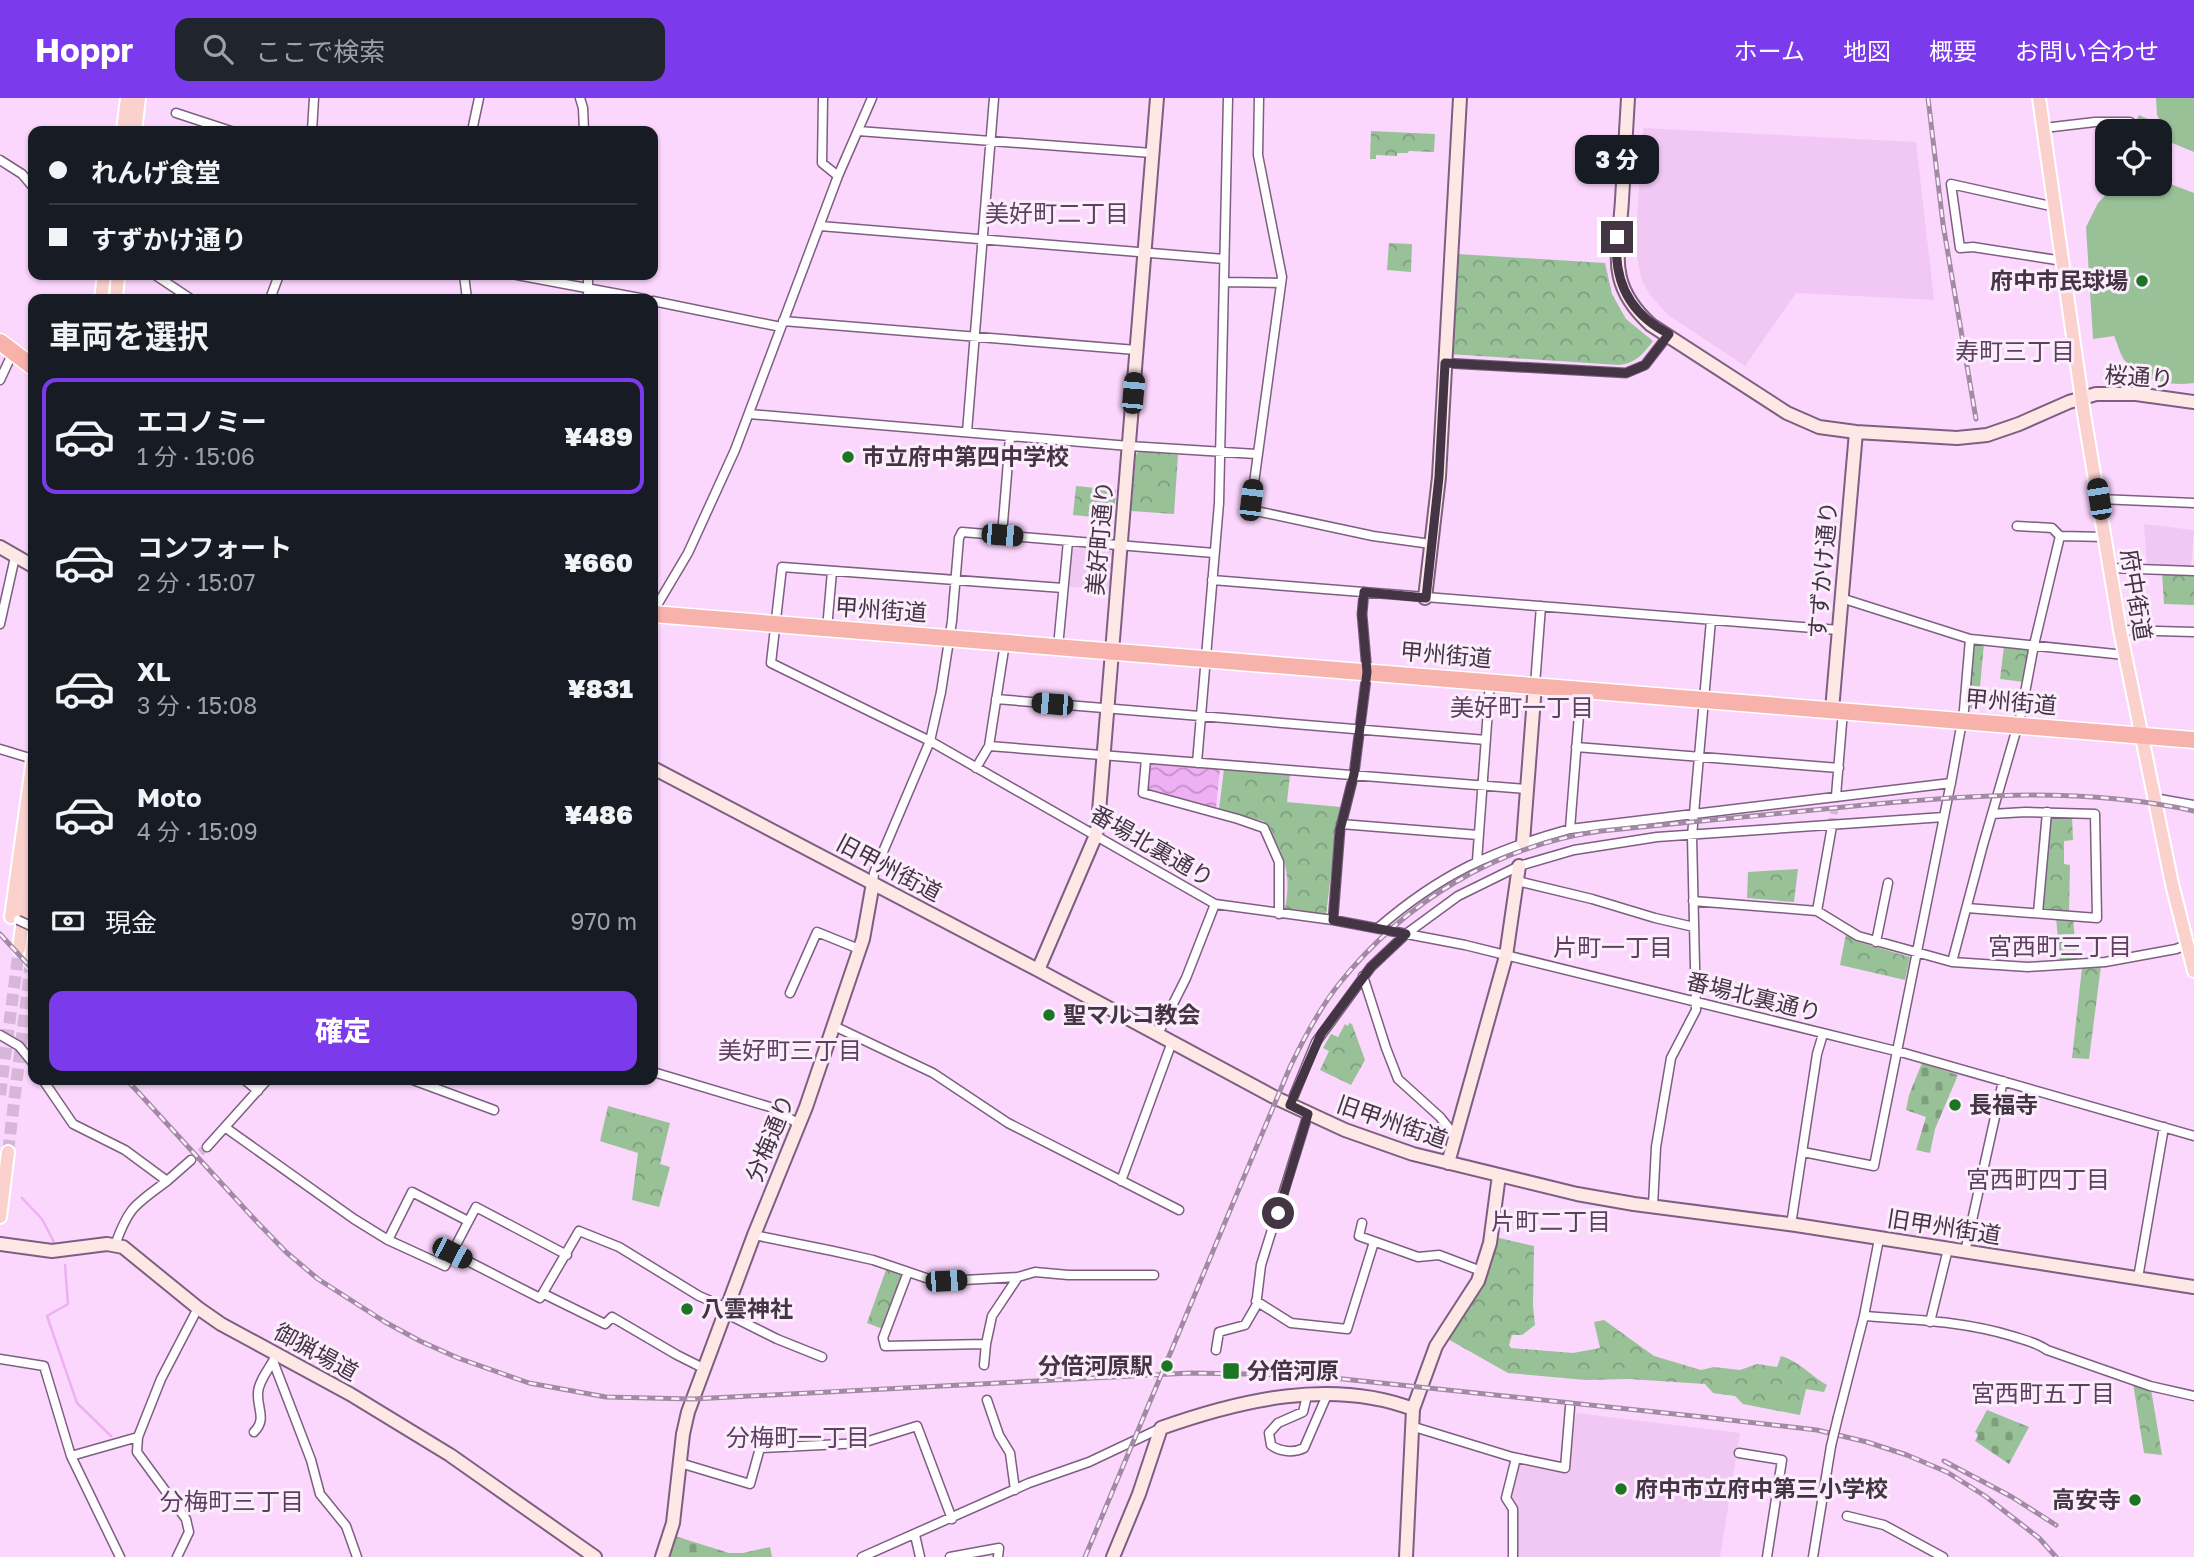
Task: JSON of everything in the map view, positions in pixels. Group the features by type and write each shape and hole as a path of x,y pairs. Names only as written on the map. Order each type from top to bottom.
{"highway":[{"path":"0,342 28,363"},
{"name":"甲州街道","path":"658,613 827,629 950,630 1005,643 2194,740"}],"main road":[{"path":"123,126 127,98"},
{"path":"136,126 139,98"},
{"name":"府中街道","path":"2039,98 2120,630 2140,735 2190,944 2194,971"},
{"path":"10,916 28,793"},
{"path":"19,949 28,882"},
{"path":"0,1217 8,1153"}],"street":[{"path":"312,126 314,98"},
{"path":"473,126 479,98"},
{"path":"580,98 584,126"},
{"path":"823,98 822,163 838,176"},
{"path":"658,604 688,553 749,415 838,176 872,98"},
{"path":"967,432 994,98"},
{"name":"美好町通り","path":"1038,970 1096,835 1157,98"},
{"path":"1197,763 1220,453 1228,98"},
{"path":"1259,98 1258,155 1281,283 1256,453 1251,500 1253,509 1373,536 1431,544"},
{"path":"1426,598 1439,477 1460,98"},
{"path":"1628,98 1616,256 1623,287 1644,319 1787,414 1819,427 1956,438 1999,431 2083,398"},
{"path":"176,113 216,126"},
{"path":"2044,128 2095,122"},
{"path":"858,131 1152,153"},
{"path":"0,160 28,181"},
{"path":"2055,207 1951,184 1960,248 1973,247 2063,261"},
{"path":"820,226 1224,259"},
{"path":"162,280 184,294"},
{"path":"544,280 619,294"},
{"path":"588,280 588,294"},
{"path":"1224,282 1281,283"},
{"path":"658,302 782,324 1136,350"},
{"path":"1445,363 1626,373 1645,365 1669,334"},
{"path":"0,380 13,352"},
{"name":"桜通り","path":"2083,398 2096,394 2125,393 2194,402"},
{"path":"749,415 1220,453 1256,453"},
{"name":"すずかけ通り","path":"1838,711 1841,598 1856,432"},
{"path":"1010,437 1002,535 1214,553"},
{"path":"2099,499 2194,503"},
{"path":"2017,526 2052,528 2060,536 2106,537"},
{"name":"分梅通り","path":"662,1557 673,1523 686,1421 834,1026 859,949 872,896 874,873 930,741 947,657 959,538 962,532 1002,535"},
{"path":"1952,962 2018,725 2060,536"},
{"path":"1058,647 1068,541"},
{"path":"0,547 28,564"},
{"path":"0,624 15,557"},
{"path":"775,624 782,567 1063,588"},
{"path":"2110,568 2194,571"},
{"path":"827,629 832,571"},
{"path":"1212,580 1839,630"},
{"path":"1333,920 1341,824 1354,774 1367,672 1362,614 1364,592"},
{"path":"1841,598 1970,639 2125,655"},
{"path":"1523,842 1541,606"},
{"path":"1653,1206 1656,1147 1671,1058 1696,1010 1692,836 1711,620"},
{"name":"番場北裏通り","path":"775,624 771,663 930,741 1215,904 1378,928 1506,956 1897,1051 2194,1136"},
{"path":"2120,630 2194,632"},
{"path":"1803,1152 1874,1166 1951,783 1962,721 1970,639"},
{"path":"976,768 989,746 1005,643"},
{"path":"1476,861 1490,682"},
{"path":"1570,828 1581,689"},
{"path":"996,699 1486,740"},
{"path":"1836,796 1839,768 1838,711"},
{"path":"989,746 1527,789"},
{"path":"1576,747 1839,768"},
{"path":"0,749 28,757"},
{"path":"1146,759 1143,793 1264,828 1279,862 1279,914"},
{"name":"旧甲州街道","path":"658,771 1290,1105 1413,1154 1577,1194 2194,1287"},
{"path":"1378,928 1412,900 1476,861 1523,842 1570,828 1951,783"},
{"path":"2154,798 2194,805"},
{"path":"2038,913 2047,812"},
{"path":"1966,908 2097,918 2095,814 1992,814"},
{"path":"1290,1105 1316,1042 1363,976 1406,934 1458,896 1519,866 1601,845 1657,837 1944,817"},
{"path":"1341,824 1478,835"},
{"path":"1817,911 1832,826"},
{"path":"1448,1163 1506,956 1519,866"},
{"path":"1517,881 1693,927"},
{"path":"1876,942 1888,883"},
{"path":"1693,901 1817,911 1858,936 1952,962 2028,967 2105,962 2190,944"},
{"path":"1158,1034 1186,978 1215,904"},
{"path":"10,916 28,925"},
{"path":"790,993 817,932 859,949"},
{"path":"1363,976 1395,1073 1440,1117 1455,1136"},
{"path":"834,1026 933,1073 1008,1123 1179,1210"},
{"path":"1791,1225 1822,1034"},
{"path":"0,1035 19,1046 28,1057"},
{"path":"1121,1181 1172,1042"},
{"path":"658,1073 770,1107 799,1124"},
{"path":"1965,1252 2003,1081"},
{"path":"46,1085 73,1124 125,1150 167,1181"},
{"path":"251,1085 258,1091"},
{"path":"206,1147 263,1085"},
{"path":"426,1085 494,1110"},
{"path":"1216,1350 1219,1332 1245,1325 1250,1319 1256,1301 1261,1265 1308,1114"},
{"path":"2138,1278 2164,1127"},
{"path":"226,1128 354,1219 388,1240 445,1266 475,1208 567,1255"},
{"path":"0,1244 52,1251 115,1245 128,1213 136,1204 191,1160"},
{"path":"1406,1557 1413,1409 1436,1346 1475,1288 1490,1243 1499,1175"},
{"path":"388,1240 412,1192 468,1221"},
{"path":"1362,1223 1359,1236 1418,1257 1439,1255 1481,1271"},
{"path":"452,1253 540,1298 579,1231 619,1247 777,1339 822,1357"},
{"path":"754,1236 837,1251 929,1279 946,1281 1018,1277 1035,1272 1068,1275 1154,1275"},
{"path":"1813,1557 1831,1446 1864,1316 1879,1238"},
{"path":"1256,1301 1291,1323 1347,1329 1374,1242"},
{"name":"御猟場道","path":"115,1245 128,1252 221,1324 275,1358 450,1454 595,1557"},
{"path":"1930,1322 1948,1249"},
{"path":"908,1272 884,1338 885,1346 986,1344"},
{"path":"984,1365 992,1316 1018,1277"},
{"path":"544,1294 605,1324 612,1317 705,1368"},
{"path":"180,1556 190,1532 186,1519 137,1452 138,1437 161,1379 198,1308"},
{"path":"1864,1316 1957,1322 1989,1329 2039,1344 2047,1350 2150,1386 2194,1396"},
{"path":"254,1432 262,1417 257,1391 275,1358"},
{"path":"275,1358 312,1460 320,1494 346,1527 357,1557"},
{"path":"0,1359 44,1366 71,1456 120,1557"},
{"path":"862,1557 1064,1469 1088,1462 1161,1428 1235,1405 1307,1395 1345,1395 1395,1402 1413,1409"},
{"path":"1307,1395 1303,1412 1272,1428 1268,1439 1277,1449 1297,1452 1304,1448 1327,1395"},
{"path":"987,1400 999,1435 1010,1453 1015,1490"},
{"path":"1411,1426 1516,1458 1565,1468 1570,1407"},
{"path":"1295,1416 1307,1421 1312,1430"},
{"path":"680,1464 750,1484 761,1448 862,1443 916,1426 952,1519"},
{"path":"1113,1557 1161,1428"},
{"path":"71,1456 138,1437"},
{"path":"1739,1453 1783,1460 1767,1557"},
{"path":"1513,1557 1513,1508 1506,1498 1516,1458"},
{"path":"1847,1516 1884,1525 1943,1557"},
{"path":"915,1535 920,1557"},
{"path":"950,1557 999,1548 998,1557"}],"shaded area":[{"path":"1643,128 1916,142 1934,300 1796,293 1745,366 1668,315 1650,295 1642,281 1635,248"},
{"path":"2144,524 2194,530 2191,566 2147,566"},
{"path":"1069,542 1118,546 1115,591 1065,586"},
{"name":"府中市立府中第三小学校","path":"1576,1413 1740,1433 1720,1557 1516,1557 1517,1505 1510,1494 1518,1467 1521,1465 1568,1472"}],"green space":[{"path":"2156,98 2194,98 2194,152 2172,143 2172,119 2159,119"},
{"path":"1371,131 1435,134 1434,152 1409,151 1397,153 1397,156 1376,155 1376,159 1370,159"},
{"name":"府中市民球場","path":"2172,185 2194,193 2194,383 2166,383 2149,378 2133,369 2124,359 2114,336 2093,339 2086,227 2105,196 2172,196"},
{"path":"1389,243 1412,244 1411,272 1387,270"},
{"path":"1458,254 1605,263 1612,294 1626,319 1653,341 1639,357 1619,365 1449,354"},
{"path":"1139,451 1178,455 1174,514 1131,511 1136,455"},
{"path":"1076,486 1116,490 1114,519 1073,515"},
{"path":"2162,573 2194,574 2194,605 2164,604"},
{"path":"1973,642 1984,643 1978,709 1967,707"},
{"path":"2004,646 2027,648 2030,651 2024,682 2000,679"},
{"path":"1224,769 1290,774 1287,802 1341,807 1326,915 1285,909 1287,874 1278,846 1267,825 1263,821 1219,809"},
{"path":"2049,816 2072,816 2073,840 2064,841 2064,864 2070,865 2069,911 2043,910"},
{"path":"1798,869 1794,902 1747,898 1748,872"},
{"path":"2056,918 2073,919 2077,960 2060,961"},
{"path":"1846,934 1856,941 1910,957 1905,980 1840,965"},
{"path":"2101,966 2089,1059 2072,1058 2082,968"},
{"path":"1349,1023 1352,1024 1365,1060 1351,1085 1320,1070 1329,1051 1323,1048 1331,1034 1338,1037 1345,1024 1348,1026"},
{"path":"1922,1063 1958,1075 1935,1129 1930,1153 1916,1150 1926,1117 1906,1110"},
{"path":"608,1106 670,1123 660,1164 670,1167 659,1207 632,1200 638,1153 600,1141"},
{"path":"1495,1237 1534,1246 1535,1325 1522,1335 1512,1335 1509,1345 1511,1348 1573,1353 1600,1348 1594,1322 1604,1320 1654,1356 1701,1370 1714,1367 1740,1370 1757,1364 1777,1367 1781,1356 1794,1361 1827,1385 1824,1392 1806,1389 1800,1415 1743,1404 1735,1396 1713,1393 1705,1384 1629,1379 1586,1380 1508,1373 1446,1338"},
{"path":"887,1267 904,1272 883,1329 867,1323"},
{"path":"2133,1383 2151,1389 2162,1455 2144,1453"},
{"path":"1987,1410 2029,1427 2009,1464 1975,1441 1978,1435 1975,1432"},
{"path":"675,1536 729,1553 770,1547 772,1557 667,1557"}],"water":[{"path":"1150,763 1220,769 1216,808 1147,789"}],"waterway":[{"path":"22,1198 42,1219 54,1242"},
{"path":"65,1265 68,1304 47,1316 77,1403 111,1436"}],"tunnel":[{"path":"1832,826 1836,796"},
{"path":"0,1095 19,949"},
{"path":"8,1152 28,987"},
{"path":"191,1160 207,1147"}],"railway":[{"path":"1928,98 1943,224 1976,419"},
{"path":"1085,1557 1301,1045 1339,984 1365,954 1423,903 1490,864 1526,849 1601,831 1879,804 2014,795 2104,798 2194,811"},
{"path":"0,934 28,965"},
{"path":"132,1085 257,1222 286,1252 318,1279 420,1341 458,1358 529,1383 606,1397 693,1399 1190,1373 1305,1375 1703,1417 1817,1430 1907,1455 1947,1472 1985,1496 2039,1538 2056,1557"},
{"path":"1944,1461 2012,1497 2056,1525"}],"place":[{"name":"府中市民球場","path":"2142,281"},
{"name":"市立府中第四中学校","path":"848,457"},
{"name":"聖マルコ教会","path":"1049,1015"},
{"name":"長福寺","path":"1955,1105"},
{"name":"八雲神社","path":"687,1309"},
{"name":"分倍河原駅","path":"1167,1366"},
{"name":"分倍河原","path":"1231,1371"},
{"name":"府中市立府中第三小学校","path":"1621,1489"},
{"name":"高安寺","path":"2135,1500"}],"district":[{"name":"美好町二丁目","path":"1057,214"},
{"name":"寿町三丁目","path":"2015,352"},
{"name":"美好町一丁目","path":"1522,708"},
{"name":"宮西町三丁目","path":"2060,947"},
{"name":"片町一丁目","path":"1613,948"},
{"name":"美好町三丁目","path":"790,1051"},
{"name":"宮西町四丁目","path":"2038,1180"},
{"name":"片町二丁目","path":"1551,1222"},
{"name":"宮西町五丁目","path":"2043,1394"},
{"name":"分梅町一丁目","path":"798,1438"},
{"name":"分梅町三丁目","path":"232,1502"}],"route":[{"path":"1278,1213 1308,1114 1290,1105 1316,1042 1371,967 1406,934 1333,920 1340,830 1354,774 1367,672 1362,614 1364,592 1426,598 1439,477 1445,363 1626,373 1645,365 1669,334 1644,319 1628,297 1618,267 1617,237"}]}
